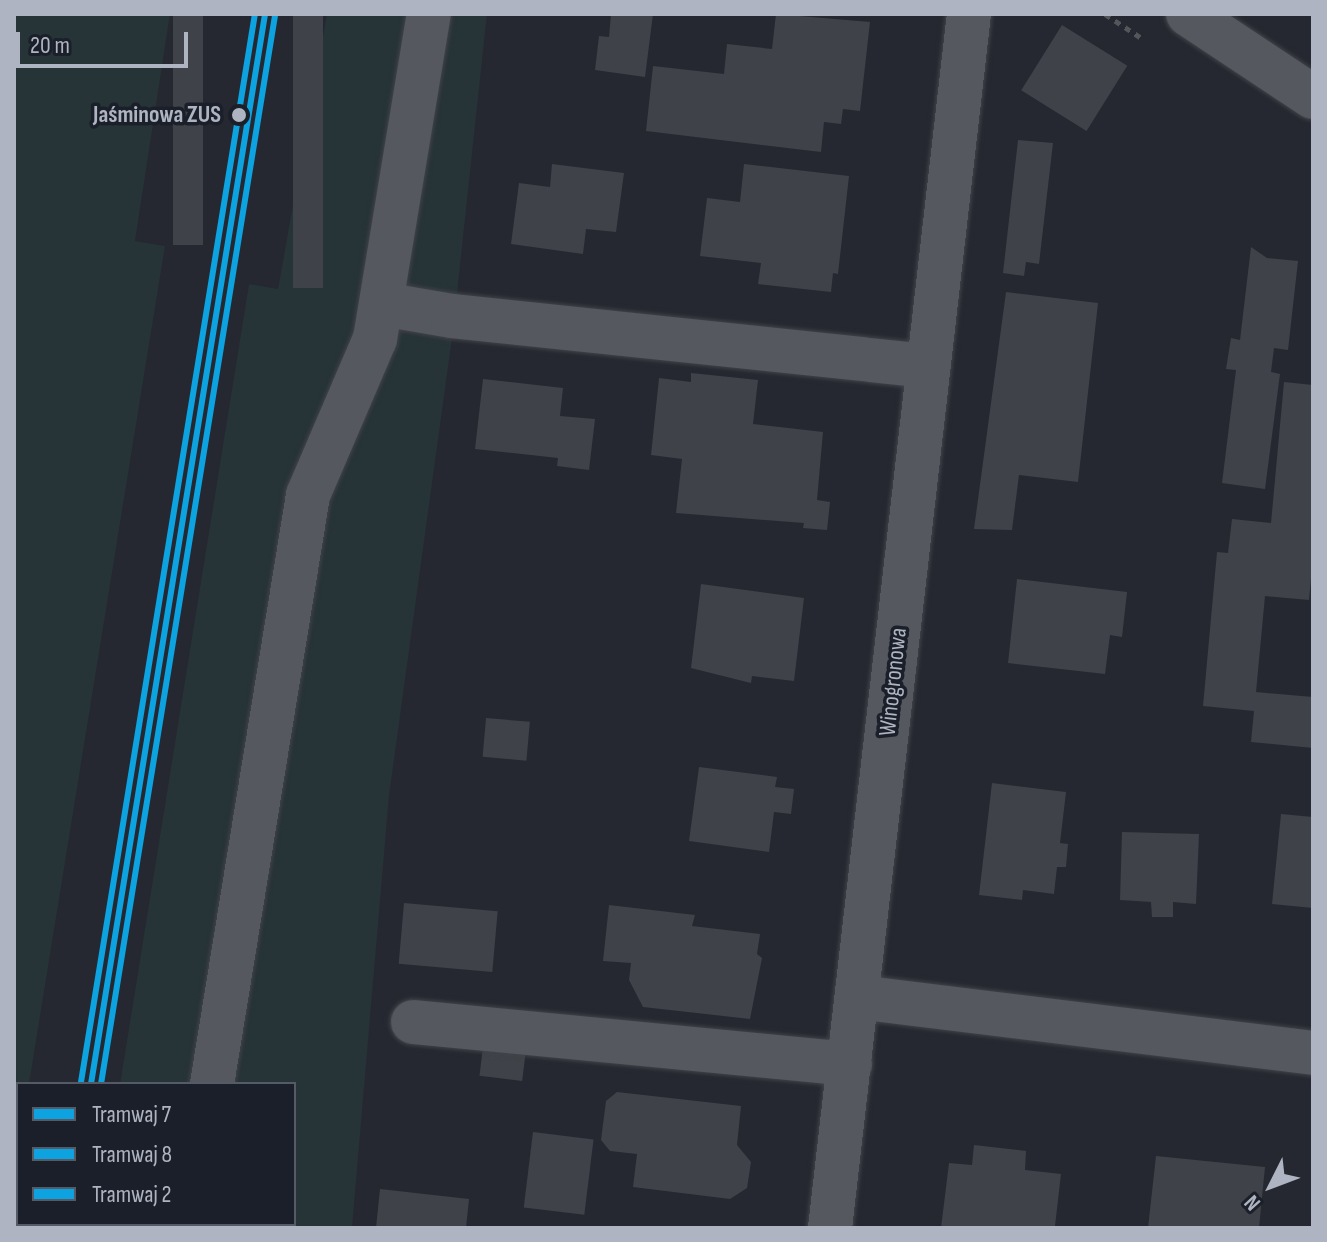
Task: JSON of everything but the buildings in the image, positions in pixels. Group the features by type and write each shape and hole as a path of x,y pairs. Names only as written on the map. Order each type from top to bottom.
{"street":[{"path":"212,1082 308,495 371,351 382,304 429,14"},
{"name":"Winogronowa","path":"830,1228 969,14"},
{"path":"1188,14 1313,97"},
{"path":"382,304 452,316 928,366"},
{"path":"858,997 1313,1053"},
{"path":"413,1022 850,1064"}],"shaded area":[{"path":"14,14 170,14 135,241 165,246 29,1082 16,1082 14,1176"},
{"path":"327,14 487,14 453,331 389,796 352,1228 96,1228 296,1226 296,1082 120,1082 249,284 278,289"}],"tram line":[{"name":"2","path":"81,1082 255,14"},
{"name":"7","path":"91,1082 265,14"},
{"name":"8","path":"101,1082 275,16"}],"place":[{"name":"Jaśminowa ZUS","path":"239,115"}]}
